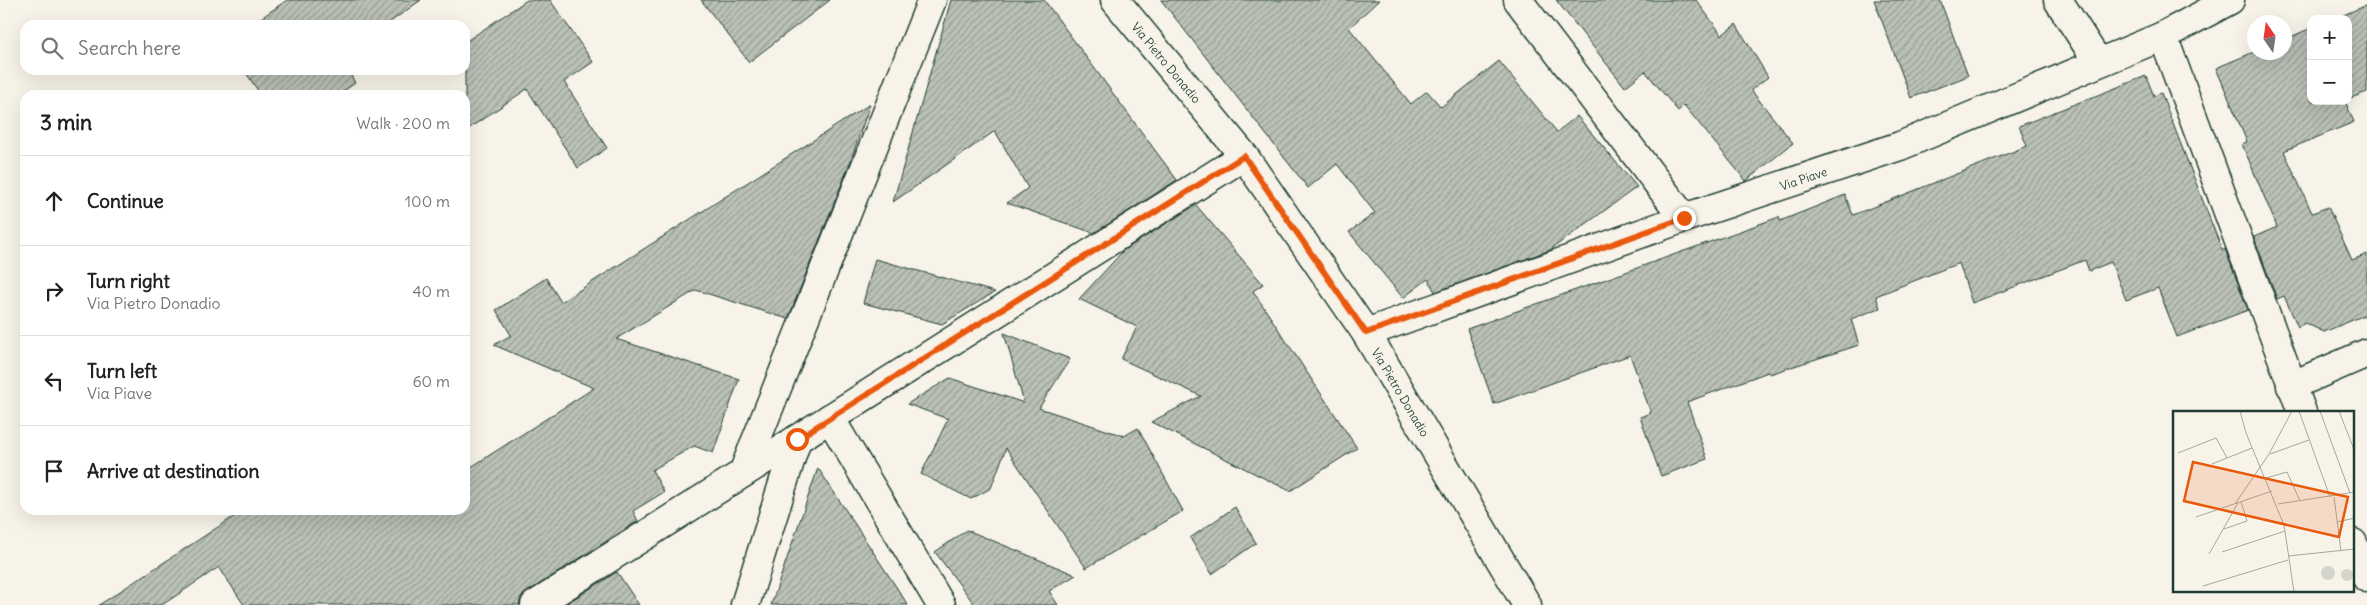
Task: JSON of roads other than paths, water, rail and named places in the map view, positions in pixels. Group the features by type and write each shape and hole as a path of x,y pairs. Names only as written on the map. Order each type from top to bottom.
{"street":[{"path":"743,473 932,0"},
{"name":"Via Pietro Donadio","path":"1115,0 1244,156 1366,333 1527,605"},
{"path":"1518,0 1684,218"},
{"path":"2058,0 2098,62"},
{"name":"Via Piave","path":"1366,333 1684,218 1900,146 2164,36 2230,0"},
{"path":"2164,36 2302,411"},
{"path":"535,605 1244,156"},
{"path":"2291,386 2367,353"},
{"path":"830,418 941,605"},
{"path":"744,605 797,439"},
{"path":"2354,546 2367,578"}]}
